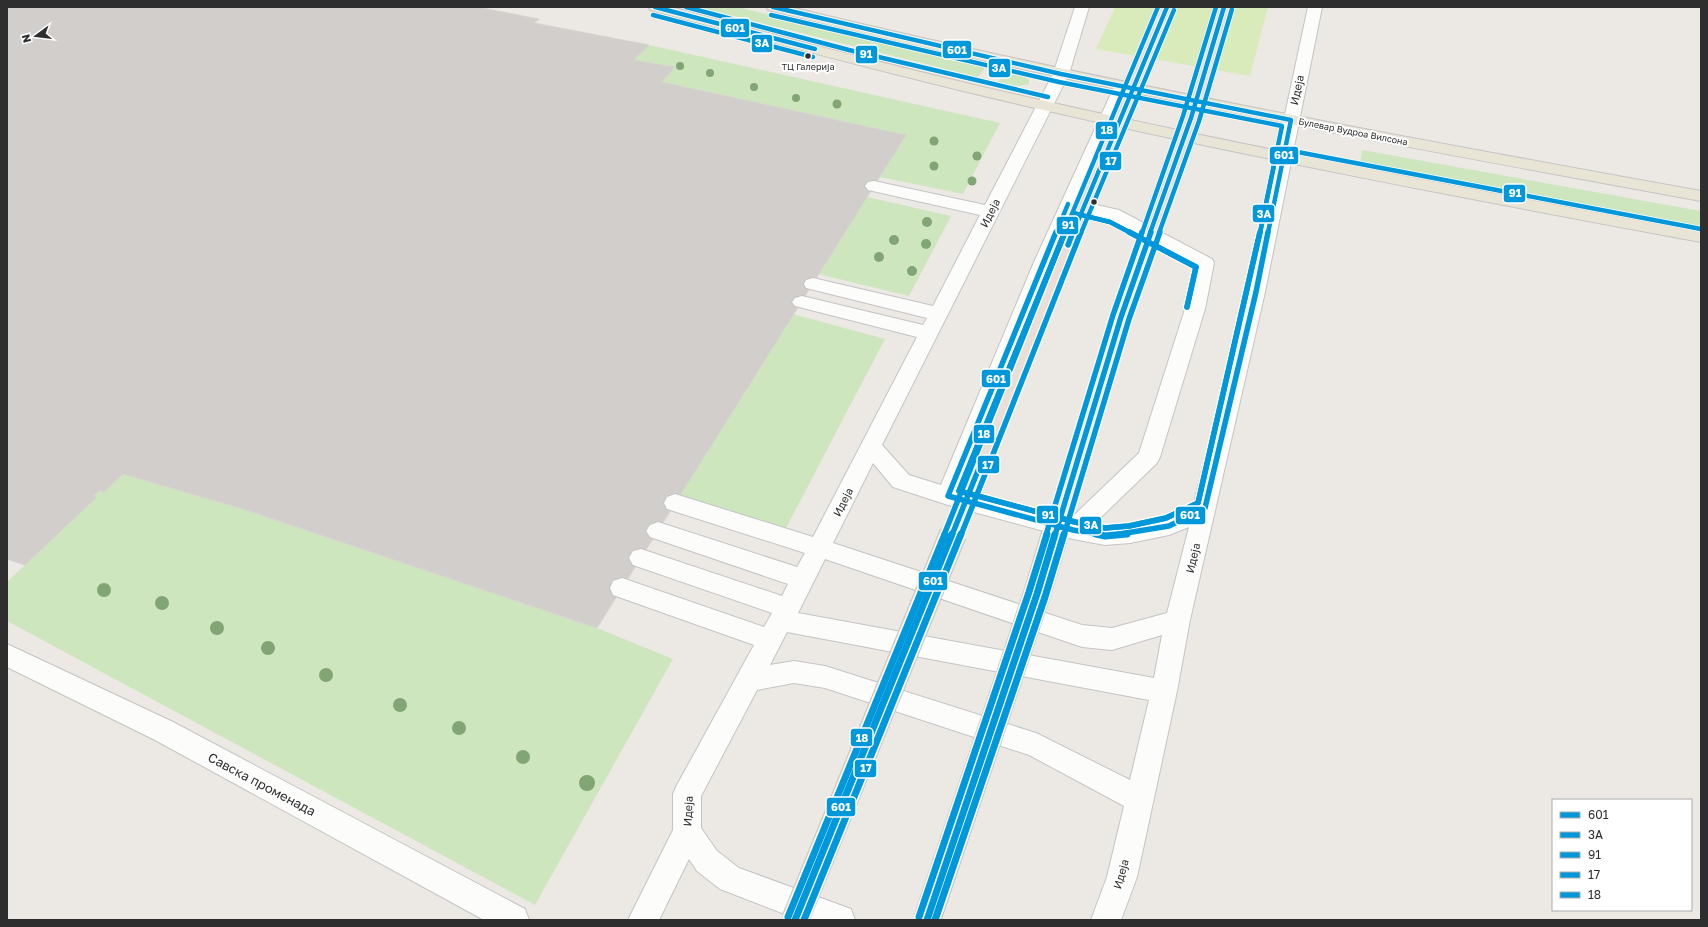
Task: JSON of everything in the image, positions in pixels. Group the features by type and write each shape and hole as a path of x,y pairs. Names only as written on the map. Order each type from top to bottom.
{"highway":[{"path":"794,920 940,567 1048,292 1166,7"},
{"path":"927,920 1037,594 1120,317 1188,126 1224,7"}],"main road":[{"path":"655,7 847,58 1108,119 1284,157 1701,237"},
{"name":"Булевар Вудроа Вилсона","path":"773,7 1122,87 1701,196"}],"street":[{"name":"Идеја","path":"840,920 730,879 707,862 687,832 688,794 872,447 928,333 1046,105 1061,74 1082,7"},
{"name":"Идеја","path":"1106,920 1122,877 1164,691 1178,620 1256,292 1315,7"},
{"path":"948,496 1068,204 1122,87"},
{"path":"874,186 991,212"},
{"path":"1068,204 1113,214 1205,263 1195,309 1169,389 1150,457 1073,530"},
{"path":"813,284 938,314"},
{"path":"802,302 928,333"},
{"path":"872,447 902,481 948,496 1073,530 1105,536 1130,534 1169,526 1205,508"},
{"path":"675,503 819,548 1082,636 1112,639 1178,620"},
{"path":"658,531 803,579"},
{"path":"641,558 780,623"},
{"path":"622,588 780,623 1164,691"},
{"name":"Савска променада","path":"7,655 164,731 514,920"},
{"path":"749,680 794,672 825,677 1036,745 1139,799"},
{"path":"643,920 687,832"}],"green space":[{"path":"697,7 738,7 985,68 978,77"},
{"path":"1115,7 1268,7 1250,76 1096,49"},
{"path":"649,45 1000,123 963,194 880,177 906,135 662,82 674,67 634,60"},
{"path":"1005,73 1025,77 1029,80 1029,84 1018,86 998,82"},
{"path":"1362,150 1701,211 1701,228 1360,166"},
{"path":"867,197 951,216 909,296 818,274"},
{"path":"793,314 885,339 785,530 680,496"},
{"path":"123,474 240,508 597,628 673,659 535,905 7,621 7,582 96,498 93,496 100,490 104,492"}],"building":[{"path":"7,7 477,7 539,19 534,23 649,45 634,60 675,67 662,82 906,135 597,628 240,508 123,474 104,492 100,490 93,496 97,497 25,565 7,559"}],"transit line":[{"name":"601","path":"655,7 815,49"},
{"name":"91","path":"686,7 849,50 1048,97"},
{"name":"601","path":"773,7 1061,74 1291,120 1256,292 1205,508 1169,526 1130,534 1105,536 1073,530 948,496 1068,204"},
{"name":"18","path":"788,917 933,564 1041,289 1158,7"},
{"name":"601","path":"1068,245 1167,7"},
{"name":"18","path":"919,917 1029,592 1113,315 1183,116 1216,7"},
{"name":"601","path":"927,920 1037,594 1121,317 1191,118 1224,7"},
{"name":"17","path":"935,920 1045,597 1129,319 1199,121 1232,9"},
{"name":"17","path":"804,920 947,570 1055,295 1174,10"},
{"name":"3A","path":"653,15 813,57"},
{"name":"3A","path":"771,15 1059,82 1282,126 1248,290 1198,503 1166,518 1129,526 1105,528 1075,522 959,491 1073,213 1110,222 1196,267 1187,307"},
{"name":"91","path":"1187,307 1196,267 1110,222 1073,213 959,491 1075,522 1105,528 1129,526 1166,518 1198,503 1248,290 1276,155 1282,149 1701,229"},
{"name":"601","path":"795,920 979,468"}],"place":[{"name":"ТЦ Галерија","path":"808,56"}]}
